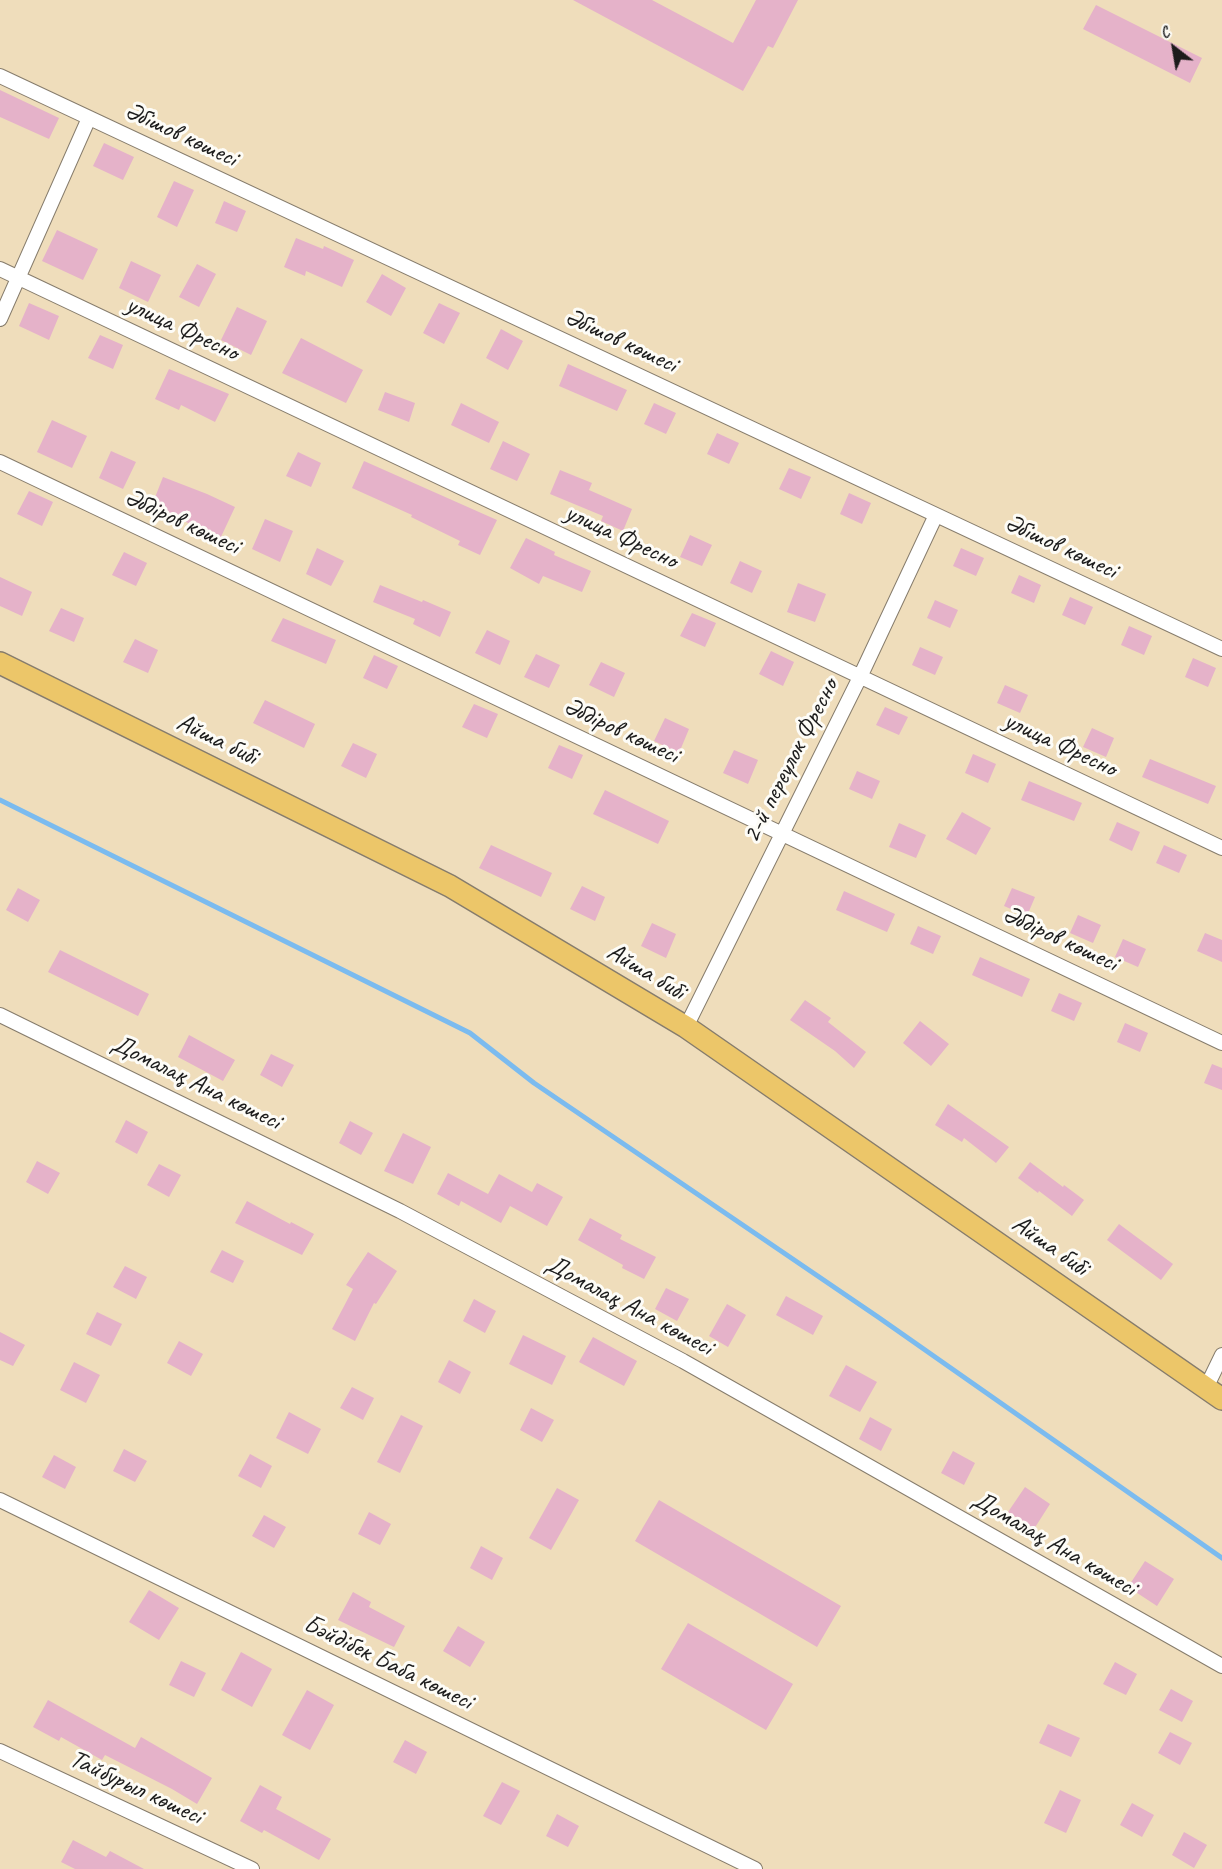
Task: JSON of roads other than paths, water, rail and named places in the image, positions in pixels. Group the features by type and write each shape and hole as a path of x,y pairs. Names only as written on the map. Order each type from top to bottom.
{"main road":[{"name":"Айша бибі","path":"0,663 450,886 686,1027 1214,1394"}],"street":[{"name":"Әбішов көшесі","path":"0,76 1222,649"},
{"path":"0,319 90,118"},
{"name":"улица Фресно","path":"0,269 1222,848"},
{"name":"Әбдіров көшесі","path":"0,462 1222,1043"},
{"name":"2-й переулок Фресно","path":"686,1027 860,677 936,515"},
{"name":"Домалақ Ана көшесі","path":"0,1015 380,1200 683,1361 1222,1666"},
{"path":"1214,1394 1222,1354"},
{"name":"Бәйдібек Баба көшесі","path":"0,1500 755,1869"},
{"name":"Тайбурыл көшесі","path":"0,1751 252,1869"}],"waterway":[{"path":"0,800 470,1033 534,1083 878,1317 1222,1558"}]}
